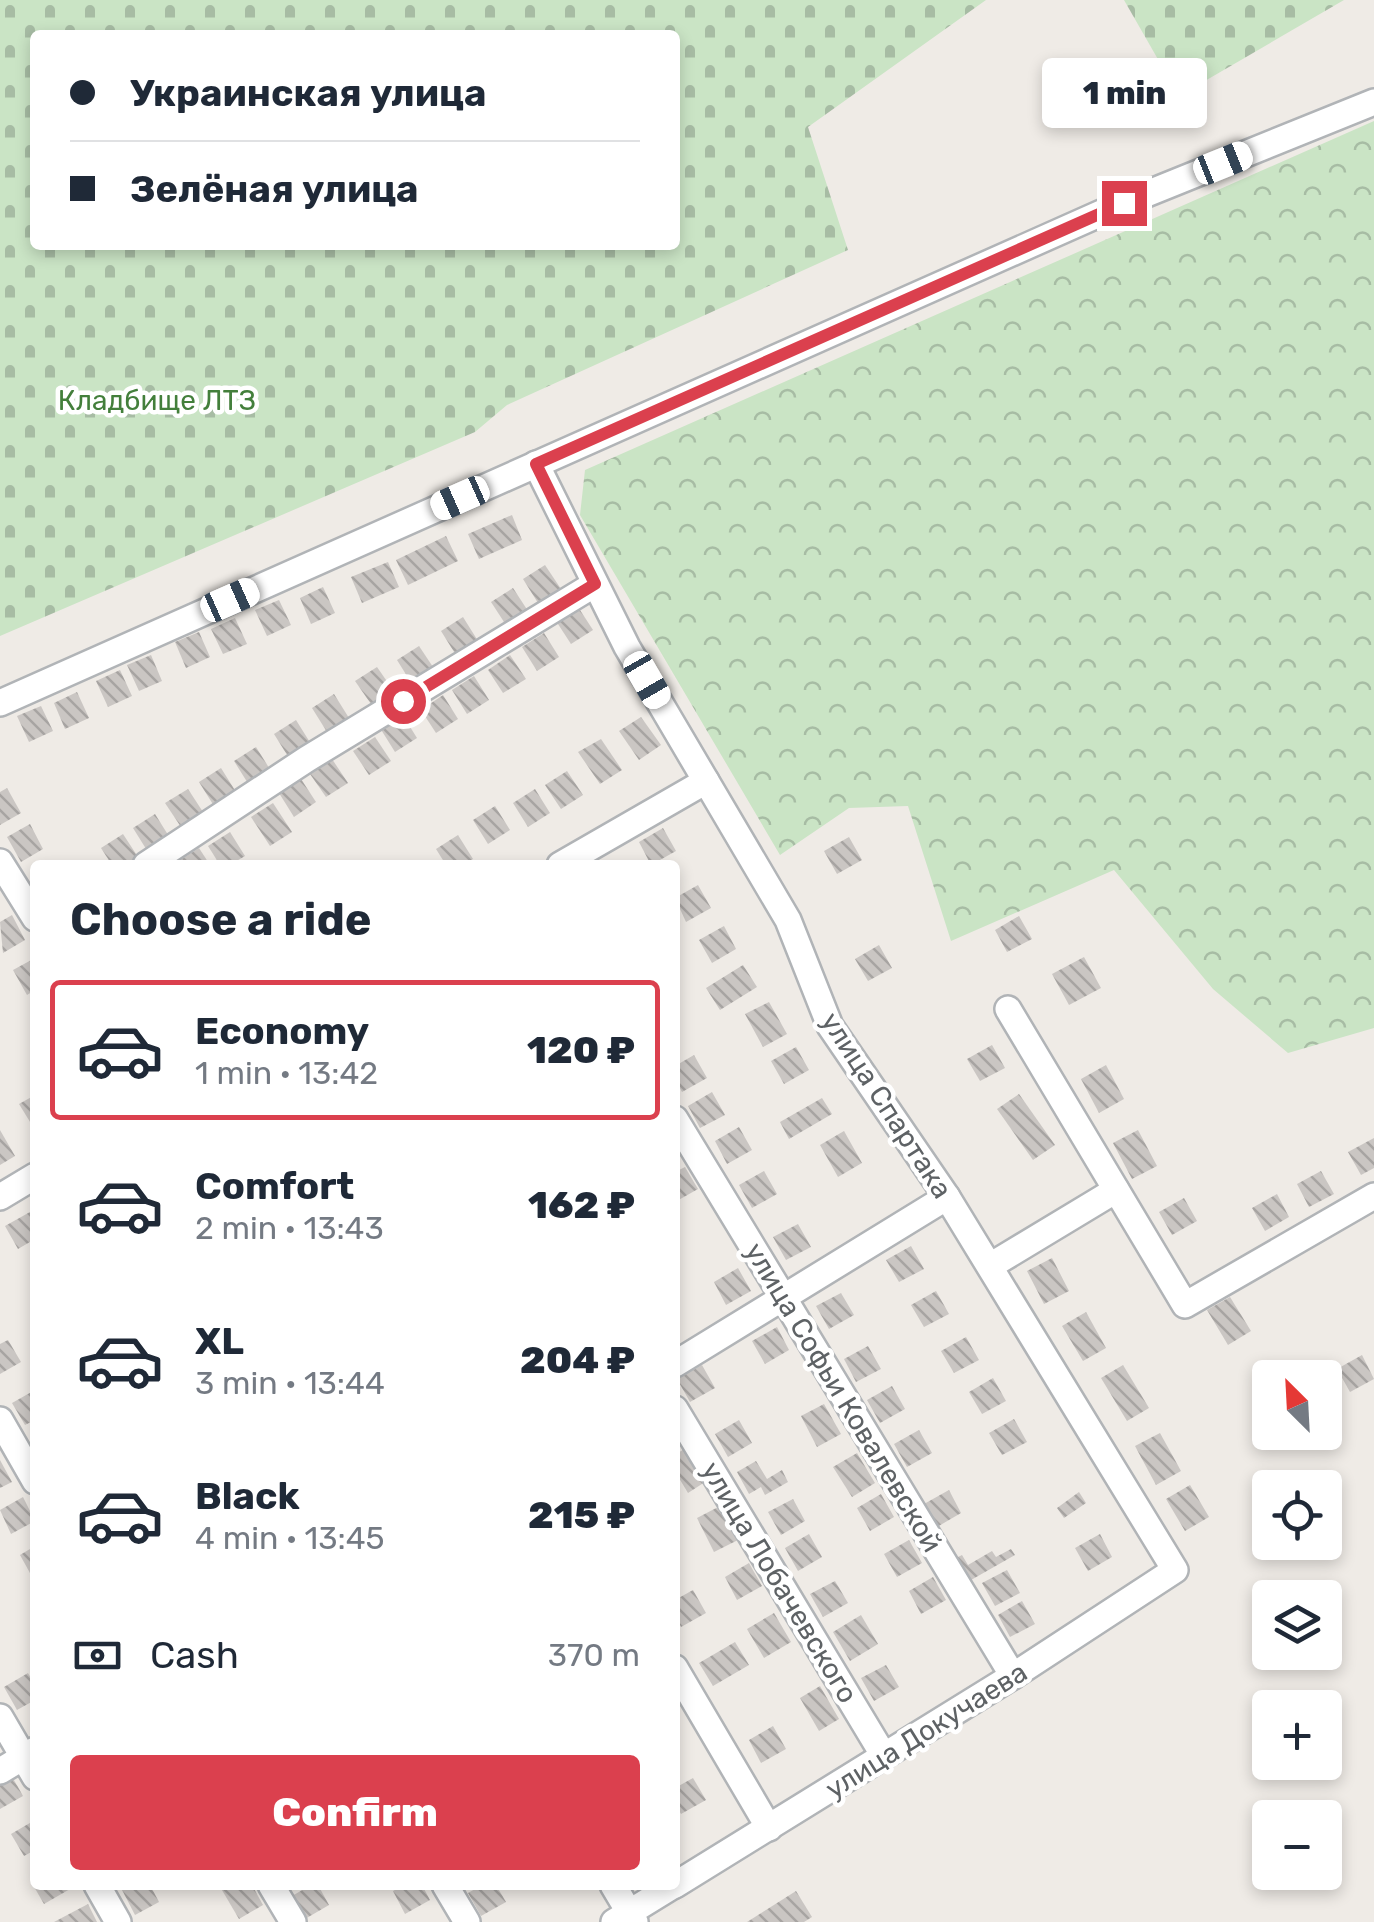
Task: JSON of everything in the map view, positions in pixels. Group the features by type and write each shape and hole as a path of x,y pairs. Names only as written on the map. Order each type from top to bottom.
{"street":[{"path":"0,703 1124,203 1374,102"},
{"name":"улица Спартака","path":"536,464 627,647 788,920 830,1026 947,1197 1174,1570"},
{"path":"154,860 308,759 595,584"},
{"path":"569,860 706,782"},
{"path":"0,862 30,910"},
{"path":"1008,1009 1185,1304 1374,1196"},
{"name":"улица Софьи Ковалевской","path":"680,1127 1012,1676"},
{"path":"0,1197 30,1182"},
{"path":"990,1266 1116,1190"},
{"path":"680,1361 947,1197"},
{"name":"улица Лобачевского","path":"680,1416 884,1756"},
{"path":"0,1420 30,1471"},
{"name":"улица Докучаева","path":"680,1882 1012,1676 1174,1570"},
{"path":"680,1677 769,1828"},
{"path":"0,1716 30,1760"},
{"path":"0,1771 30,1761"},
{"path":"99,1890 118,1922"},
{"path":"274,1890 293,1922"},
{"path":"448,1890 467,1922"},
{"path":"616,1890 626,1919"},
{"name":"улица Докучаева","path":"626,1919 668,1890"}],"green space":[{"name":"Кладбище ЛТЗ","path":"0,0 986,0 808,127 848,250 507,405 475,432 0,636"},
{"path":"1124,0 1344,0 1179,96"},
{"path":"1374,121 1374,1028 1288,1053 1213,989 1114,870 951,941 908,806 849,808 780,855 580,515 585,470"}],"building":[{"path":"512,515 522,540 479,559 468,534"},
{"path":"446,536 458,561 408,585 396,560"},
{"path":"388,562 399,587 362,603 351,577"},
{"path":"545,565 561,589 538,603 523,579"},
{"path":"323,587 335,613 311,624 300,598"},
{"path":"513,588 528,611 506,625 491,602"},
{"path":"279,600 291,625 267,636 255,610"},
{"path":"578,607 593,630 571,644 556,621"},
{"path":"463,617 478,641 456,655 441,631"},
{"path":"235,618 247,644 223,654 211,629"},
{"path":"199,632 210,657 186,668 175,642"},
{"path":"544,633 559,657 537,671 522,647"},
{"path":"419,646 435,670 412,684 397,660"},
{"path":"151,655 162,681 139,691 127,665"},
{"path":"510,655 526,679 503,693 488,670"},
{"path":"377,667 393,690 371,704 355,681"},
{"path":"120,670 132,696 108,707 96,681"},
{"path":"474,676 489,700 467,714 452,690"},
{"path":"77,692 89,718 65,729 54,703"},
{"path":"334,694 349,718 327,732 312,708"},
{"path":"443,695 458,719 436,733 421,710"},
{"path":"41,706 53,731 29,742 17,716"},
{"path":"402,714 417,738 395,752 380,728"},
{"path":"641,717 661,745 639,760 619,731"},
{"path":"296,720 311,744 289,758 274,734"},
{"path":"375,737 391,761 369,775 353,751"},
{"path":"601,739 622,770 600,784 578,752"},
{"path":"256,747 271,771 249,785 234,761"},
{"path":"332,759 348,783 326,797 310,774"},
{"path":"221,768 236,792 214,806 199,782"},
{"path":"567,771 583,795 561,809 545,785"},
{"path":"301,779 316,802 294,817 279,793"},
{"path":"7,788 21,813 0,825 0,792"},
{"path":"188,789 203,812 181,827 165,803"},
{"path":"535,789 550,813 528,827 513,803"},
{"path":"273,803 292,832 270,846 251,817"},
{"path":"495,806 510,830 488,844 473,820"},
{"path":"155,814 170,838 148,852 133,828"},
{"path":"30,824 43,849 21,862 7,837"},
{"path":"663,828 676,851 660,860 648,860 639,842"},
{"path":"230,832 245,856 238,860 217,860 208,846"},
{"path":"123,834 138,857 109,860 101,848"},
{"path":"458,835 473,859 443,860 436,849"},
{"path":"849,837 862,860 837,874 824,851"},
{"path":"199,848 207,860 180,860"},
{"path":"698,885 711,908 686,922 680,895"},
{"path":"12,915 25,940 3,953 0,922"},
{"path":"1019,916 1032,939 1007,952 995,930"},
{"path":"724,926 736,949 712,963 699,940"},
{"path":"879,945 892,968 868,981 855,959"},
{"path":"1084,957 1101,988 1069,1005 1052,974"},
{"path":"30,961 30,993 27,995 13,970"},
{"path":"743,965 757,987 720,1010 706,988"},
{"path":"769,1002 787,1034 763,1047 745,1014"},
{"path":"992,1045 1005,1068 980,1081 967,1059"},
{"path":"796,1047 809,1070 784,1084 771,1061"},
{"path":"694,1055 707,1078 682,1092 680,1063"},
{"path":"1106,1065 1124,1099 1099,1113 1081,1079"},
{"path":"712,1092 725,1115 700,1128 688,1106"},
{"path":"1019,1094 1055,1145 1033,1160 997,1109"},
{"path":"30,1098 30,1122 19,1104"},
{"path":"822,1098 832,1114 789,1139 780,1122"},
{"path":"739,1127 752,1150 727,1164 715,1141"},
{"path":"0,1130 15,1156 0,1165"},
{"path":"1138,1130 1157,1166 1132,1179 1113,1143"},
{"path":"844,1131 862,1163 838,1177 820,1145"},
{"path":"1374,1138 1374,1168 1361,1175 1348,1152"},
{"path":"685,1167 698,1189 680,1199 680,1170"},
{"path":"764,1171 777,1194 752,1208 739,1185"},
{"path":"1321,1171 1334,1194 1309,1207 1297,1184"},
{"path":"1277,1194 1289,1217 1265,1231 1252,1208"},
{"path":"1184,1198 1197,1221 1172,1235 1159,1212"},
{"path":"30,1212 30,1242 18,1249 5,1226"},
{"path":"798,1224 811,1247 786,1260 773,1237"},
{"path":"911,1246 924,1269 899,1282 886,1260"},
{"path":"1052,1258 1069,1291 1044,1304 1027,1271"},
{"path":"738,1268 751,1291 726,1305 714,1282"},
{"path":"936,1291 949,1314 924,1327 911,1305"},
{"path":"841,1293 854,1315 829,1329 816,1306"},
{"path":"1230,1297 1251,1331 1228,1345 1207,1310"},
{"path":"1086,1312 1106,1348 1083,1361 1062,1326"},
{"path":"777,1327 789,1350 765,1364 752,1341"},
{"path":"966,1337 979,1360 954,1373 941,1351"},
{"path":"8,1340 21,1362 0,1374 0,1344"},
{"path":"868,1346 881,1369 856,1382 844,1359"},
{"path":"1362,1355 1374,1379 1350,1392 1342,1378 1342,1366"},
{"path":"702,1365 715,1388 690,1402 680,1377"},
{"path":"1123,1365 1149,1408 1127,1421 1101,1378"},
{"path":"993,1378 1006,1401 982,1414 969,1392"},
{"path":"892,1386 905,1409 880,1423 867,1400"},
{"path":"30,1393 30,1422 25,1425 12,1403"},
{"path":"824,1404 841,1434 817,1447 801,1416"},
{"path":"1014,1419 1027,1442 1002,1455 989,1433"},
{"path":"739,1420 752,1443 728,1457 715,1434"},
{"path":"919,1430 932,1453 907,1467 894,1444"},
{"path":"1160,1433 1181,1471 1156,1485 1135,1446"},
{"path":"684,1449 705,1482 688,1493 680,1480 680,1452"},
{"path":"857,1453 875,1483 852,1497 833,1467"},
{"path":"0,1460 12,1482 0,1488"},
{"path":"756,1461 767,1479 782,1470 788,1482 765,1495 761,1487 749,1494 737,1472"},
{"path":"1190,1485 1209,1517 1185,1531 1166,1499"},
{"path":"949,1490 961,1513 937,1527 924,1504"},
{"path":"1079,1492 1086,1503 1064,1518 1057,1508"},
{"path":"881,1494 894,1517 870,1531 857,1508"},
{"path":"23,1497 30,1511 30,1524 11,1534 0,1510"},
{"path":"793,1499 805,1521 781,1535 768,1512"},
{"path":"722,1505 738,1540 714,1552 697,1518"},
{"path":"809,1534 822,1557 798,1571 785,1548"},
{"path":"1100,1534 1112,1557 1088,1571 1075,1548"},
{"path":"909,1540 922,1563 897,1577 884,1554"},
{"path":"30,1549 30,1573 20,1555"},
{"path":"1011,1549 1015,1555 964,1584 950,1561 962,1555 968,1565 992,1551 996,1557"},
{"path":"749,1563 762,1586 737,1600 725,1577"},
{"path":"1007,1570 1020,1593 995,1606 982,1583"},
{"path":"933,1577 946,1600 921,1614 909,1591"},
{"path":"835,1581 848,1603 823,1617 810,1594"},
{"path":"693,1590 706,1613 681,1627 680,1597"},
{"path":"1022,1601 1035,1624 1010,1637 998,1615"},
{"path":"774,1613 791,1642 764,1658 747,1629"},
{"path":"861,1615 878,1644 850,1661 833,1632"},
{"path":"735,1642 749,1665 713,1686 699,1663"},
{"path":"886,1665 899,1687 874,1701 861,1678"},
{"path":"28,1673 30,1703 17,1710 4,1687"},
{"path":"820,1686 839,1719 819,1731 800,1698"},
{"path":"773,1726 786,1749 761,1763 749,1740"},
{"path":"10,1773 23,1796 0,1809 0,1779"},
{"path":"693,1778 706,1800 681,1814 680,1785"},
{"path":"30,1823 30,1853 24,1856 11,1834"},
{"path":"36,1890 68,1890 44,1904"},
{"path":"122,1890 153,1890 159,1902 135,1915"},
{"path":"222,1890 255,1890 263,1905 239,1919"},
{"path":"302,1890 321,1890 329,1905 305,1919 292,1896"},
{"path":"425,1890 430,1900 405,1914 393,1891"},
{"path":"499,1890 506,1902 481,1916 468,1893"},
{"path":"796,1891 812,1917 804,1922 747,1922"},
{"path":"88,1904 97,1922 54,1922"}],"route":[{"path":"403,701 595,584 536,464 1124,203"}]}
